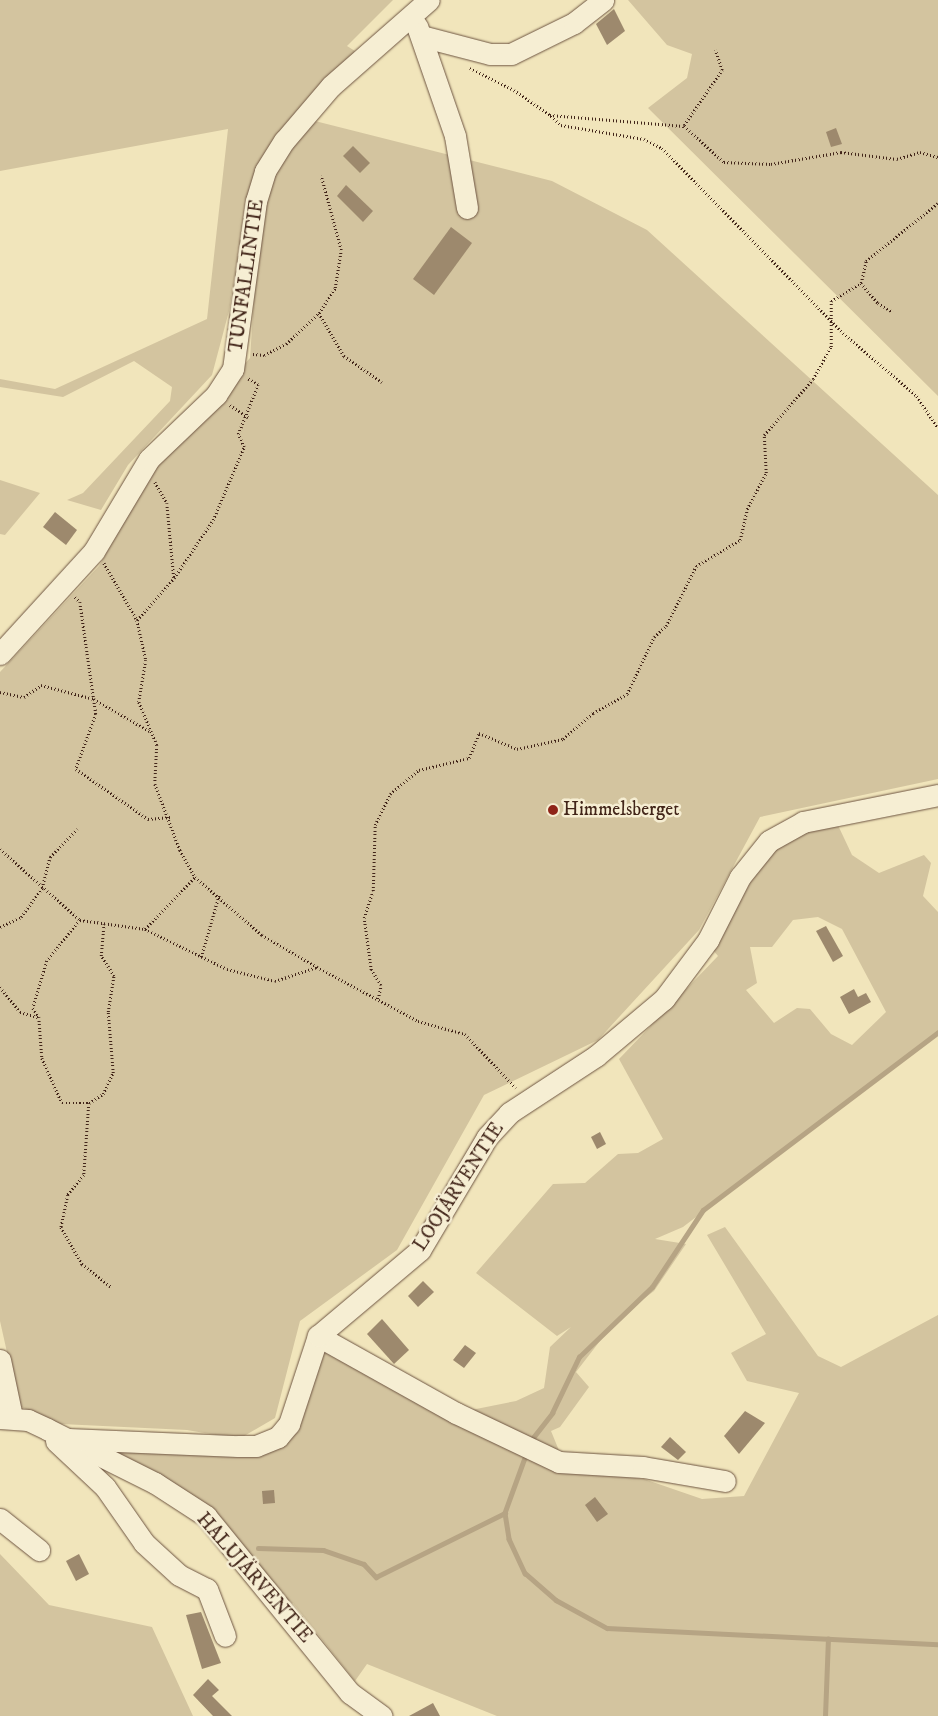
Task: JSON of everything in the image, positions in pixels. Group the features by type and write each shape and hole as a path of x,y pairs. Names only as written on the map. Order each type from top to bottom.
{"street":[{"name":"TUNFALLINTIE","path":"0,654 94,551 149,459 216,395 236,361 256,201 265,171 284,141 332,86 382,38 416,27 429,0"},
{"path":"416,27 490,54 511,54 574,22 604,0"},
{"path":"416,27 455,136 467,208"},
{"name":"LOOJÄRVENTIE","path":"318,1336 420,1250 487,1137 527,1100 596,1056 664,999 708,940 740,877 769,840 803,822 938,795"},
{"path":"68,1439 256,1446 278,1437 289,1424 318,1336 456,1413 559,1462 643,1467 725,1480"},
{"path":"0,1360 6,1418"},
{"name":"HALUJÄRVENTIE","path":"6,1418 47,1429 68,1439 156,1483 206,1516 350,1694 382,1716"},
{"path":"47,1429 60,1447 105,1487 144,1543 178,1575 208,1589 226,1636"},
{"path":"0,1519 39,1550"}],"path":[{"path":"684,126 722,70 715,50"},
{"path":"524,99 561,125 644,139 662,148 831,318 917,396 938,428"},
{"path":"550,116 684,126 710,153 724,162 740,165 841,152 897,159 920,152 938,157"},
{"path":"137,620 174,578 213,520 244,446 238,434 248,417 258,384 236,361 264,354 279,347 318,313 335,288 341,250 321,176"},
{"path":"378,1000 381,985 371,970 364,918 373,891 375,824 390,794 419,770 469,758 479,733 518,749 564,739 593,713 627,694 654,637 666,626 696,566 740,540 747,509 766,474 764,435 814,379 831,347 831,302 861,283 866,262 938,203"},
{"path":"861,283 893,312"},
{"path":"318,313 344,356 382,382"},
{"path":"216,395 248,417"},
{"path":"149,459 156,484 167,503 174,578"},
{"path":"94,551 137,620 146,660 139,702 149,731 157,745 155,784 171,817 180,850 195,877 219,895 262,935 317,967 418,1021 465,1034 527,1100"},
{"path":"64,585 80,602 96,714 76,769 148,819 171,817"},
{"path":"0,692 24,697 41,685 94,700 149,731"},
{"path":"0,927 20,917 42,888 50,856 77,829"},
{"path":"0,849 80,920 145,929 201,957 276,981 317,967"},
{"path":"145,929 195,877"},
{"path":"201,957 219,895"},
{"path":"80,920 47,961 33,1008 39,1017 42,1058 62,1104 89,1103 103,1094 113,1073 108,1012 114,976 101,956 104,924"},
{"path":"0,987 20,1012 39,1017"},
{"path":"89,1103 84,1175 68,1195 61,1227 82,1264 111,1287"}],"shaded area":[{"path":"0,0 393,0 347,46 355,51 247,197 229,311 212,375 128,465 101,510 67,500 83,493 170,401 172,387 134,361 63,397 0,387 0,379 55,389 207,319 228,129 0,171"},
{"path":"628,0 938,0 938,396 648,108 687,78 692,54 667,45"},
{"path":"311,120 552,181 647,230 938,495 938,779 760,817 699,930 598,1040 484,1095 397,1250 300,1321 275,1418 239,1439 187,1430 61,1424 19,1406 0,1321 0,672 99,566 157,463 250,358 261,193 290,145"},
{"path":"0,480 40,493 5,535 0,534"},
{"path":"836,821 852,855 879,873 924,855 931,863 923,896 938,912 938,1032 683,1227 655,1239 686,1244 654,1291 617,1319 576,1372 589,1387 560,1427 551,1431 567,1470 644,1479 702,1499 744,1496 799,1393 747,1381 731,1353 766,1334 707,1235 725,1227 818,1356 841,1367 938,1315 938,1716 497,1716 367,1664 355,1681 293,1603 282,1608 206,1516 68,1439 278,1437 318,1336 456,1413 516,1401 544,1388 550,1347 571,1327 557,1336 476,1273 553,1184 585,1183 618,1154 638,1153 663,1139 619,1059 718,956 712,949 771,847 787,837","holes":["818,917 842,929 886,1012 852,1045 831,1034 810,1009 797,1008 774,1023 746,990 757,983 750,947 772,947 793,920"]},
{"path":"0,1554 49,1605 152,1627 193,1716 0,1716"}],"building":[{"path":"614,9 625,31 607,45 596,24"},
{"path":"836,128 842,144 831,147 826,132"},
{"path":"353,146 370,163 360,173 343,156"},
{"path":"346,185 373,211 363,222 337,196"},
{"path":"451,227 472,243 434,295 413,279"},
{"path":"55,512 77,530 66,545 43,527"},
{"path":"826,926 843,956 833,962 816,931"},
{"path":"854,989 858,997 866,993 871,1002 849,1014 840,997"},
{"path":"600,1132 606,1144 597,1149 591,1137"},
{"path":"423,1281 434,1292 418,1307 408,1296"},
{"path":"382,1319 409,1350 394,1364 367,1334"},
{"path":"465,1345 476,1353 464,1368 453,1360"},
{"path":"745,1411 765,1423 739,1454 724,1436"},
{"path":"670,1437 686,1452 678,1460 661,1447"},
{"path":"274,1490 275,1503 263,1504 262,1491"},
{"path":"595,1497 608,1514 597,1522 585,1505"},
{"path":"79,1554 89,1574 76,1581 66,1561"},
{"path":"201,1612 221,1663 202,1669 186,1615"},
{"path":"208,1679 219,1690 212,1696 232,1716 213,1716 193,1695"},
{"path":"433,1703 440,1716 409,1716"}],"waterway":[{"path":"532,1439 552,1413 579,1357 652,1287 703,1210 938,1032"},
{"path":"525,1458 505,1513 509,1539 525,1573 556,1600 607,1628 938,1644"},
{"path":"258,1548 323,1550 364,1564 376,1577 505,1513"},
{"path":"825,1716 828,1639"}],"place":[{"name":"Himmelsberget","path":"553,810"}]}
